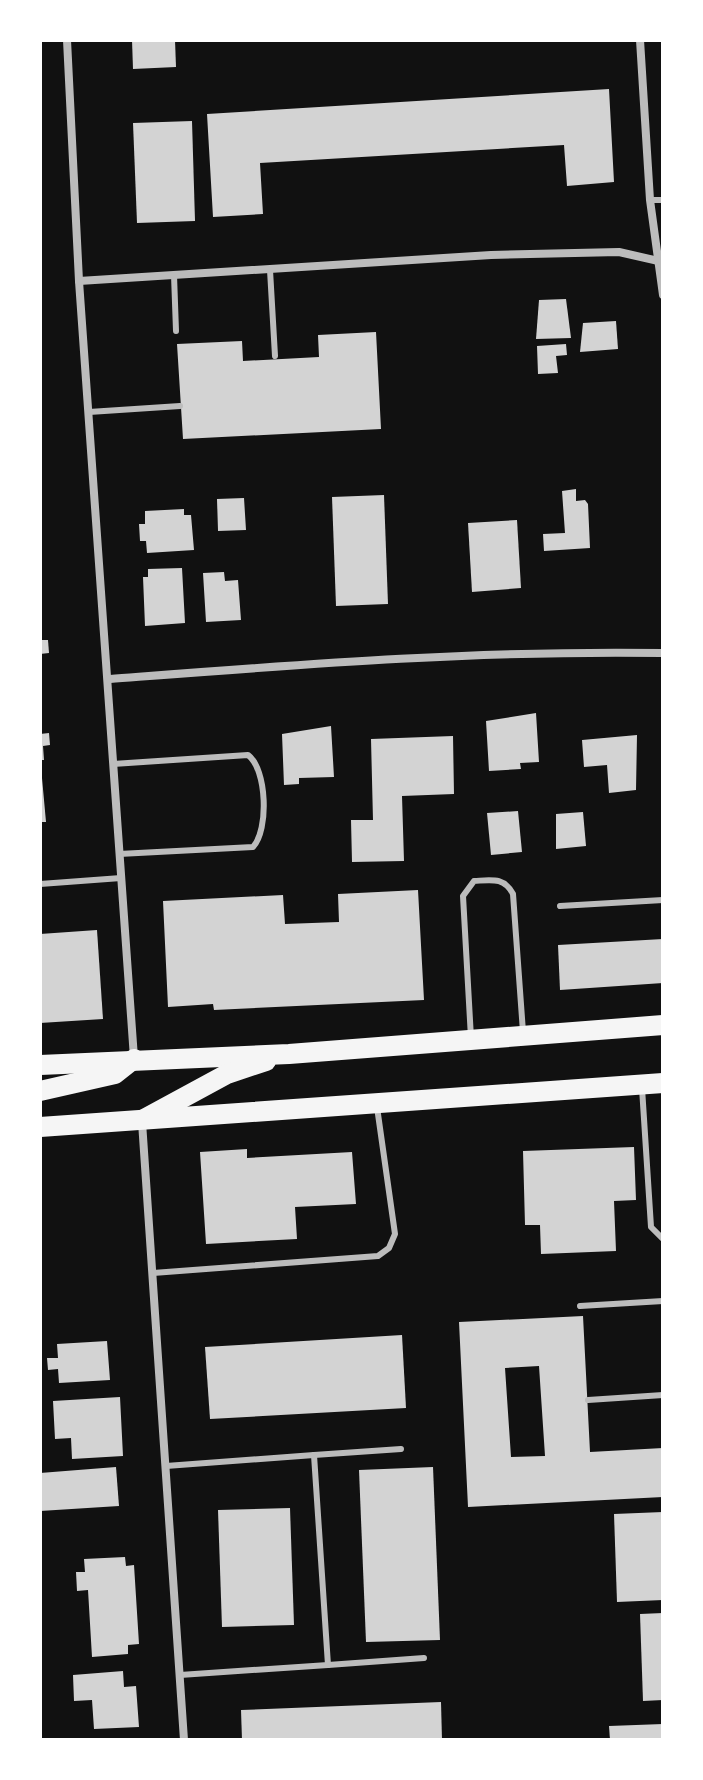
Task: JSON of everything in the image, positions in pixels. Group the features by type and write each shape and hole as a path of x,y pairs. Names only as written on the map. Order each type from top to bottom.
{"main road":[{"path":"40,1065 289,1054 663,1025"},
{"path":"142,1121 227,1074 289,1054"},
{"path":"40,1091 115,1074 134,1059"},
{"path":"40,1127 663,1083"}],"street":[{"path":"67,40 79,281 110,679 134,1059"},
{"path":"640,40 650,200 663,295"},
{"path":"79,281 491,255 619,252 660,261"},
{"path":"110,679 345,661 570,651 663,653"},
{"path":"142,1121 184,1740"}],"lane":[{"path":"650,200 663,200"},
{"path":"270,270 275,356"},
{"path":"174,275 176,331"},
{"path":"89,412 180,406"},
{"path":"113,764 248,755 256,761 260,771 264,829 253,847 119,854"},
{"path":"40,884 121,878"},
{"path":"471,1039 463,896 474,881 499,880 508,884 513,894 523,1036"},
{"path":"560,906 663,900"},
{"path":"641,1085 651,1227 663,1239"},
{"path":"153,1273 378,1256 389,1248 395,1234 377,1103"},
{"path":"580,1306 663,1301"},
{"path":"588,1400 663,1395"},
{"path":"166,1466 401,1449"},
{"path":"314,1455 328,1665"},
{"path":"180,1675 424,1658"}],"building":[{"path":"132,40 175,40 176,67 133,69"},
{"path":"609,89 614,182 567,186 564,145 260,163 263,214 213,217 207,114"},
{"path":"192,121 195,221 137,223 133,123"},
{"path":"566,299 571,338 536,339 539,300"},
{"path":"616,321 618,349 580,352 583,323"},
{"path":"376,332 381,429 183,439 177,344 242,341 243,361 319,357 318,335"},
{"path":"566,344 567,355 556,356 558,373 538,374 537,346"},
{"path":"576,489 576,501 585,500 588,504 590,548 544,551 543,534 565,533 562,491"},
{"path":"384,495 388,604 336,606 332,497"},
{"path":"244,498 246,530 218,531 217,499"},
{"path":"184,509 184,515 191,515 194,550 147,553 146,541 140,541 139,524 145,524 145,511"},
{"path":"517,520 521,588 472,592 468,523"},
{"path":"182,568 185,623 145,626 143,577 148,577 148,569"},
{"path":"224,572 225,581 238,580 241,620 206,622 203,573"},
{"path":"40,640 48,640 49,653 40,654"},
{"path":"536,713 539,762 520,763 521,769 489,771 486,721"},
{"path":"331,726 334,777 299,778 299,784 284,785 282,734"},
{"path":"49,733 50,745 43,746 44,760 40,760 40,734"},
{"path":"637,735 636,790 609,793 607,765 584,767 582,740"},
{"path":"453,736 454,794 402,796 404,861 352,862 351,820 373,820 371,739"},
{"path":"42,778 46,822 40,822"},
{"path":"518,811 522,852 491,855 487,813"},
{"path":"583,812 586,846 556,849 556,814"},
{"path":"418,890 424,1000 214,1010 213,1004 168,1007 163,901 283,895 285,924 339,922 338,894"},
{"path":"97,930 103,1019 40,1023 40,934"},
{"path":"663,939 663,983 560,990 558,945"},
{"path":"634,1147 636,1200 614,1201 616,1251 541,1254 540,1225 525,1225 523,1151"},
{"path":"247,1149 247,1158 352,1152 356,1204 295,1207 297,1239 206,1244 200,1152"},
{"path":"583,1316 590,1452 663,1448 663,1497 468,1507 459,1322","holes":["539,1366 545,1456 511,1457 505,1368"]},
{"path":"402,1335 406,1408 210,1419 205,1347"},
{"path":"107,1341 110,1380 59,1383 58,1369 48,1370 47,1358 58,1358 57,1344"},
{"path":"120,1397 123,1456 72,1459 71,1438 55,1439 53,1401"},
{"path":"116,1467 119,1506 40,1511 40,1473"},
{"path":"433,1467 440,1640 366,1642 359,1470"},
{"path":"290,1508 294,1625 222,1627 218,1510"},
{"path":"663,1512 663,1600 617,1602 614,1514"},
{"path":"125,1557 126,1566 134,1565 139,1644 128,1645 128,1654 92,1657 88,1590 77,1591 76,1572 85,1572 84,1559"},
{"path":"663,1613 663,1700 643,1701 640,1614"},
{"path":"123,1671 124,1687 136,1686 139,1727 94,1729 92,1700 74,1701 73,1675"},
{"path":"441,1702 442,1740 242,1740 241,1710"},
{"path":"663,1724 663,1740 610,1740 609,1726"}]}
